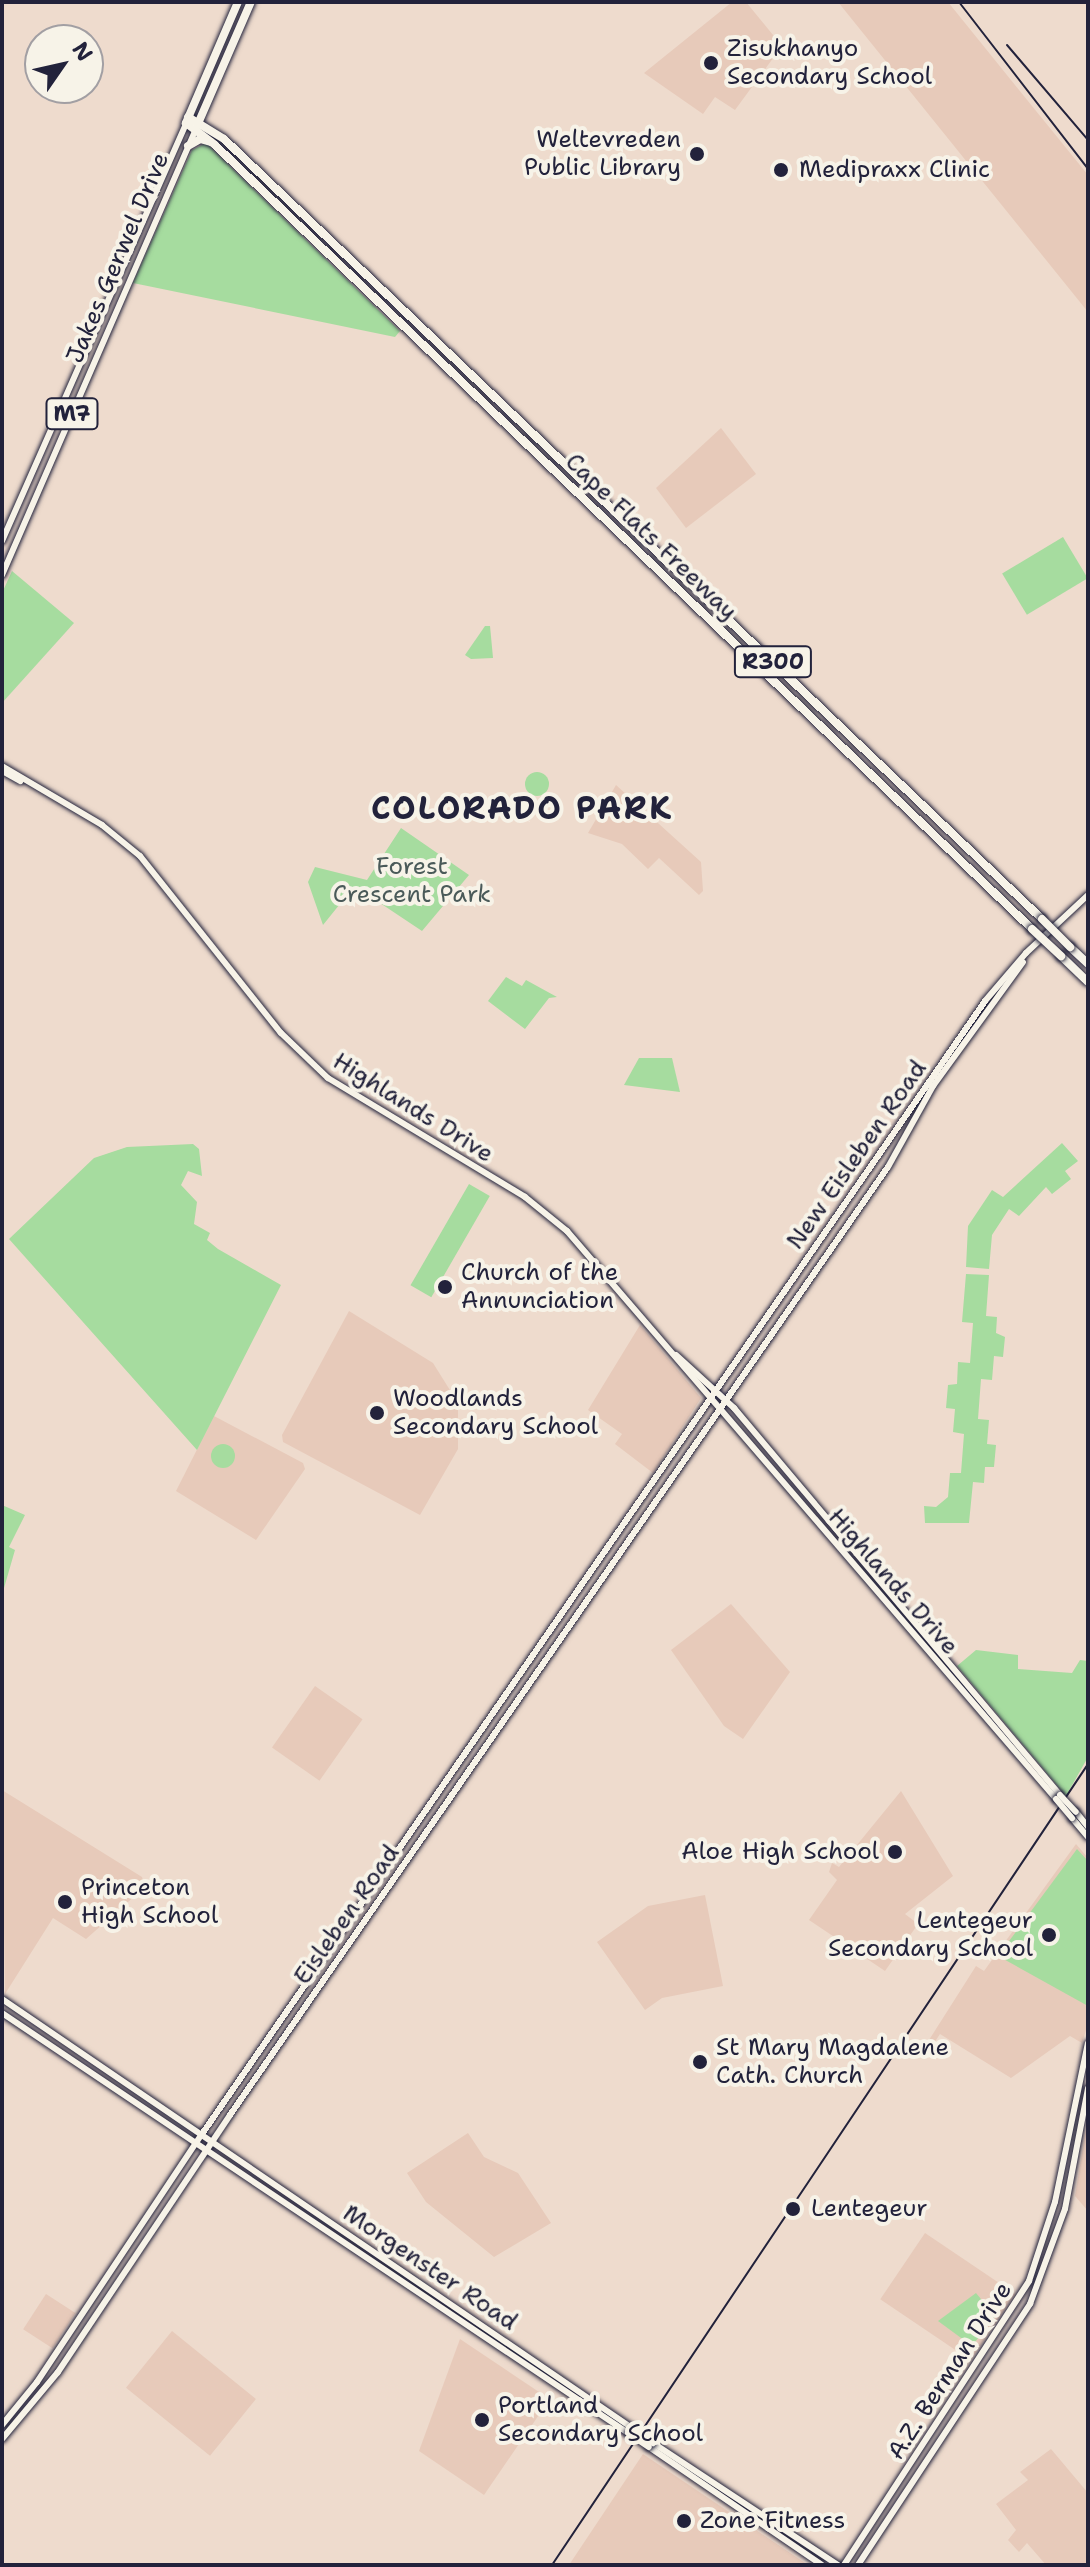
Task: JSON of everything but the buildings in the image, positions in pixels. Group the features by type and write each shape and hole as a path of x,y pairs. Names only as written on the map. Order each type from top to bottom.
{"highway":[{"name":"Jakes Gerwel Drive","path":"187,120 238,2"},
{"name":"Jakes Gerwel Drive","path":"197,124 251,2"},
{"path":"210,96 209,119 220,142"},
{"name":"Cape Flats Freeway","path":"187,120 220,142 1088,964"},
{"path":"188,146 200,139 220,142"},
{"name":"Cape Flats Freeway","path":"220,142 1088,982"}],"main road":[{"name":"Jakes Gerwel Drive","path":"2,541 187,120"},
{"name":"Jakes Gerwel Drive","path":"2,575 197,124"},
{"name":"Highlands Drive","path":"2,769 102,825 140,856 313,1066 368,1105 545,1212 585,1249 709,1401 1074,1815 1088,1827"},
{"name":"New Eisleben Road","path":"709,1401 985,1001 1037,943 1088,895"},
{"name":"New Eisleben Road","path":"719,1411 888,1167 933,1086 1037,943"},
{"name":"Highlands Drive","path":"670,1351 726,1401 1058,1797"},
{"name":"Eisleben Road","path":"2,2425 37,2382 195,2144 709,1401"},
{"name":"Eisleben Road","path":"2,2439 51,2382 212,2141 719,1411"},
{"name":"Highlands Drive","path":"1074,1815 1088,1837"},
{"name":"Morgenster Road","path":"2,1999 630,2431"},
{"name":"Morgenster Road","path":"2,2013 651,2445 822,2565"},
{"name":"A.Z. Berman Drive","path":"841,2565 1029,2281 1055,2202 1088,2043"},
{"name":"A.Z. Berman Drive","path":"858,2565 1030,2304 1065,2209 1088,2088"},
{"name":"Morgenster Road","path":"651,2445 841,2565"}],"shaded area":[{"name":"Zisukhanyo Secondary School","path":"732,2 746,2 782,46 735,110 715,97 703,114 644,73"},
{"path":"838,2 948,2 1088,175 1088,312"},
{"path":"721,428 756,474 686,528 656,488"},
{"path":"616,785 701,862 703,891 699,895 659,858 648,869 622,844 588,833"},
{"name":"Woodlands Secondary School","path":"349,1311 433,1363 458,1403 458,1449 420,1515 283,1442 282,1435"},
{"path":"640,1325 701,1398 653,1473 615,1444 622,1434 588,1410"},
{"path":"214,1416 303,1463 305,1469 256,1540 176,1491"},
{"path":"731,1604 790,1672 743,1739 724,1726 671,1650"},
{"path":"315,1686 363,1719 319,1781 272,1747"},
{"name":"Princeton High School","path":"2,1790 142,1877 145,1887 86,1939 53,1918 5,1994"},
{"path":"901,1791 953,1876 905,1914 918,1924 885,1971 809,1920 837,1880 829,1872 832,1863 839,1867"},
{"name":"Lentegeur Secondary School","path":"1076,1844 1088,1858 1088,2024 1082,2043 1070,2036 1011,2078 940,2034 934,2043 929,2040 976,1966 984,1971"},
{"path":"705,1895 723,1986 662,1998 645,2010 597,1942 648,1906"},
{"path":"1088,2116 1088,2211 1075,2196"},
{"path":"468,2133 484,2157 518,2173 551,2223 494,2257 426,2202 407,2173"},
{"path":"925,2233 1015,2294 971,2360 880,2299"},
{"path":"46,2294 75,2313 52,2348 23,2329"},
{"path":"172,2331 256,2399 210,2456 126,2388"},
{"name":"Portland Secondary School","path":"460,2339 542,2394 545,2406 484,2495 419,2451"},
{"path":"1051,2449 1088,2493 1088,2565 1046,2565 1027,2543 1019,2552 1008,2540 1016,2530 996,2504 1028,2480 1020,2472"},
{"path":"643,2454 808,2565 569,2565"}],"green space":[{"path":"206,143 400,331 395,337 133,283 192,150"},
{"path":"1063,537 1088,578 1027,615 1002,574"},
{"path":"12,571 74,623 2,703 2,593"},
{"path":"485,626 490,626 493,658 471,659 465,655"},
{"path":"537,772 545,776 549,784 545,792 537,796 529,792 525,784 529,776"},
{"name":"Forest Crescent Park","path":"401,828 469,875 422,931 359,889 348,894 323,925 308,882 315,867 367,880"},
{"path":"506,977 522,986 526,980 557,997 549,998 525,1029 488,1001"},
{"path":"639,1058 672,1058 680,1092 624,1085"},
{"path":"1062,1143 1078,1161 1065,1171 1071,1179 1052,1194 1046,1187 1019,1216 1009,1209 992,1235 989,1269 966,1267 968,1226 992,1190 1003,1197"},
{"path":"193,1144 199,1149 202,1176 188,1171 181,1185 197,1202 194,1224 210,1233 207,1240 218,1249 281,1285 197,1450 9,1239 94,1158 127,1147"},
{"path":"469,1184 490,1196 431,1297 411,1285"},
{"path":"966,1274 989,1275 986,1316 997,1317 996,1333 1005,1337 1003,1357 994,1356 992,1380 981,1379 978,1419 989,1420 987,1444 996,1445 994,1467 985,1467 984,1483 973,1482 969,1523 925,1523 924,1506 936,1507 948,1497 950,1473 961,1473 964,1434 953,1432 955,1409 946,1408 948,1385 957,1384 958,1362 970,1363 973,1323 962,1322"},
{"path":"223,1444 231,1448 235,1456 231,1464 223,1468 215,1464 211,1456 215,1448"},
{"path":"2,1505 25,1515 9,1547 15,1550 2,1595"},
{"path":"976,1650 1018,1655 1018,1669 1072,1673 1080,1660 1088,1661 1088,1757 1066,1796 957,1666"},
{"path":"1077,1849 1088,1861 1088,2006 998,1956"},
{"path":"976,2293 995,2316 972,2346 938,2321"}],"railway":[{"path":"959,2 1088,169"},
{"path":"1007,45 1088,140"},
{"path":"552,2565 1088,1764"}],"place":[{"name":"Zisukhanyo Secondary School","path":"711,63"},
{"name":"Weltevreden Public Library","path":"697,154"},
{"name":"Medipraxx Clinic","path":"781,170"},
{"name":"Church of the Annunciation","path":"445,1287"},
{"name":"Woodlands Secondary School","path":"377,1413"},
{"name":"Aloe High School","path":"895,1852"},
{"name":"Princeton High School","path":"65,1902"},
{"name":"Lentegeur Secondary School","path":"1049,1935"},
{"name":"St Mary Magdalene Cath. Church","path":"700,2062"},
{"name":"Lentegeur","path":"793,2209"},
{"name":"Portland Secondary School","path":"482,2420"},
{"name":"Zone Fitness","path":"684,2521"}],"district":[{"name":"COLORADO PARK","path":"522,808"}]}
